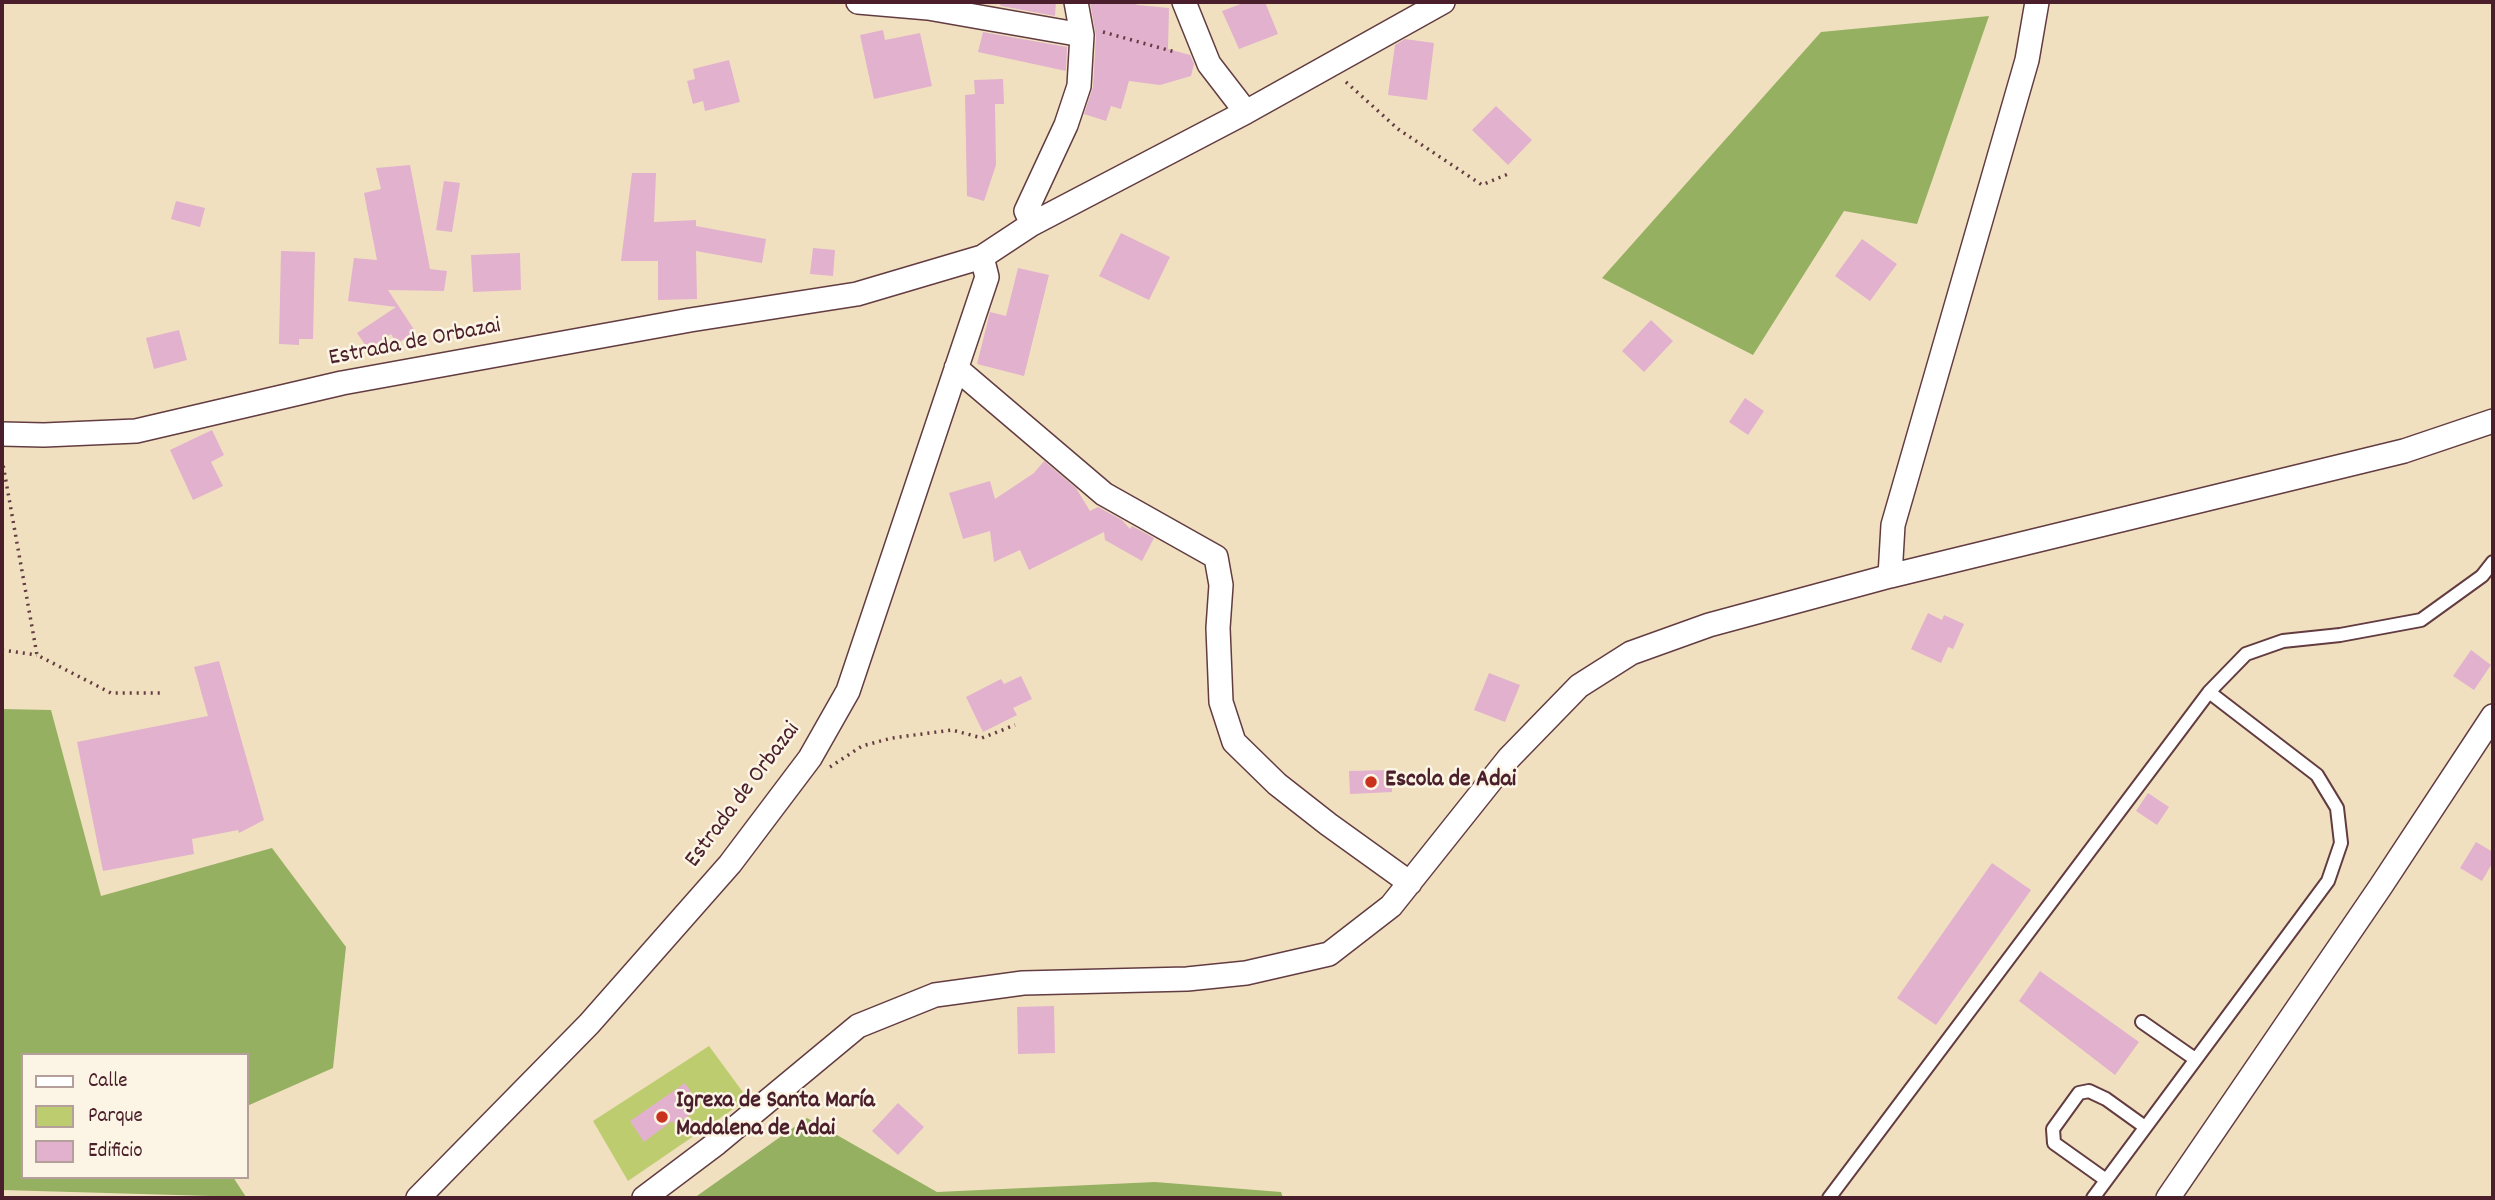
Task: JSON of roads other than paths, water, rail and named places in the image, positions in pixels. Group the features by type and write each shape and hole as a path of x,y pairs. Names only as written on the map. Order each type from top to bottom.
{"street":[{"path":"858,2 928,8 1081,31"},
{"path":"1032,224 1026,211 1066,125 1079,86 1081,31 1076,2"},
{"path":"1184,2 1209,64 1246,112"},
{"name":"Estrada de Orbazai","path":"2,434 136,431 342,383 690,320 857,294 959,264 982,257 1032,224 1246,112 1443,2"},
{"path":"1890,576 1893,525 2027,60 2037,2"},
{"name":"Estrada de Orbazai","path":"421,1197 589,1024 730,864 810,758 848,691 987,276 982,257"},
{"path":"957,368 1104,494 1216,557 1221,585 1218,628 1221,702 1234,742 1277,784 1410,883"},
{"path":"644,1198 717,1143 858,1026 935,995 1023,983 1187,979 1246,974 1329,954 1391,906 1509,758 1579,686 1631,653 1709,625 1890,576 2404,451 2493,421"},
{"path":"2168,1198 2493,716"}],"lane":[{"path":"1829,1198 2209,692 2246,654 2283,641 2340,635 2421,620 2482,576 2493,562"},
{"path":"2092,1198 2328,881 2341,843 2337,808 2317,775 2209,692"},
{"path":"2142,1022 2195,1059"},
{"path":"2106,1180 2054,1143 2053,1129 2079,1093 2090,1091 2106,1099 2145,1127"}],"place":[{"name":"Escola de Adai","path":"1371,782"},
{"name":"Igrexa de Santa María Madalena de Adai","path":"662,1117"}]}
